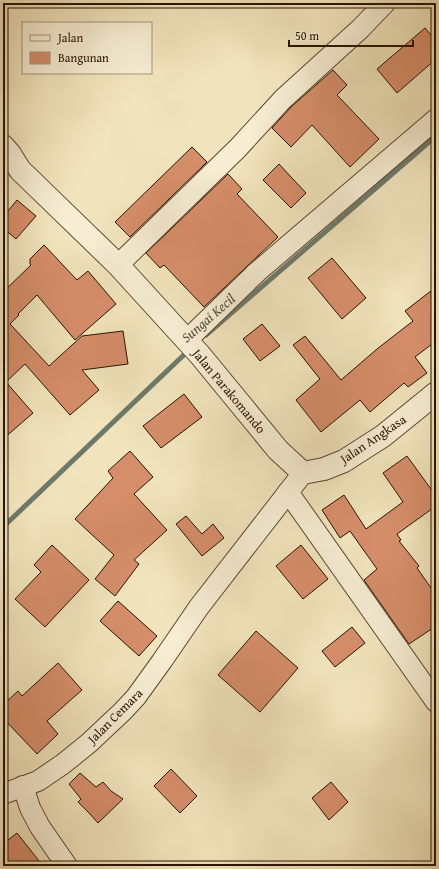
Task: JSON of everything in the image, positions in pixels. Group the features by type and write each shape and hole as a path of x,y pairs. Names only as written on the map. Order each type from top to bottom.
{"street":[{"path":"118,265 238,148 283,99 360,29 386,3"},
{"path":"192,346 257,272 436,119"},
{"name":"Jalan Parakomando","path":"3,146 10,154 11,166 118,265 192,346 278,450 303,473"},
{"name":"Jalan Angkasa","path":"303,473 324,469 344,461 383,436 436,393"},
{"path":"303,473 288,492 436,702"},
{"name":"Jalan Cemara","path":"3,794 38,781 63,764 89,743 123,711 151,678 199,607 288,492"},
{"path":"23,786 30,808 40,827 67,866"}],"building":[{"path":"425,28 436,41 436,59 397,93 377,69"},
{"path":"333,70 347,85 337,95 379,139 350,167 312,125 291,147 272,128 291,107"},
{"path":"192,147 207,162 130,237 115,222"},
{"path":"279,164 306,193 291,208 263,180"},
{"path":"228,174 242,189 237,194 278,237 204,307 164,265 160,268 146,253"},
{"path":"17,200 36,216 16,239 3,228 3,217"},
{"path":"44,245 77,280 88,271 116,304 75,340 37,295 10,324 49,366 82,336 123,331 128,364 82,370 99,390 70,415 25,364 6,382 33,413 3,439 3,292 31,265 30,259"},
{"path":"332,258 366,298 342,319 308,278"},
{"path":"436,287 436,341 415,357 427,373 408,387 404,383 370,412 360,400 321,432 296,400 320,379 293,345 305,336 341,380 413,321 405,311"},
{"path":"262,324 280,346 260,361 243,339"},
{"path":"184,394 202,417 161,448 143,426"},
{"path":"130,451 153,477 134,494 167,530 134,560 139,564 115,596 95,579 114,555 75,519 113,478 108,471"},
{"path":"407,456 436,496 436,506 397,534 401,540 399,541 419,566 417,568 436,595 436,626 409,644 364,580 377,569 350,531 340,538 322,510 344,495 366,529 403,502 383,473"},
{"path":"186,516 202,534 213,524 224,538 202,556 176,524"},
{"path":"52,545 89,580 45,627 15,599 41,572 34,565"},
{"path":"301,545 328,579 303,599 276,566"},
{"path":"118,601 157,636 139,656 100,621"},
{"path":"352,627 365,643 335,667 322,651"},
{"path":"256,631 298,668 260,712 218,675"},
{"path":"58,663 82,690 47,721 58,734 37,754 3,718 3,705 18,691 22,696"},
{"path":"171,769 197,796 180,813 154,786"},
{"path":"80,773 96,787 103,782 111,791 123,799 98,823 78,802 81,799 69,784"},
{"path":"331,782 348,802 329,820 312,798"},
{"path":"17,833 43,866 3,866 3,844"}],"waterway":[{"name":"Sungai Kecil","path":"206,335 436,136"},
{"name":"Sungai Kecil","path":"3,527 189,350"}]}
